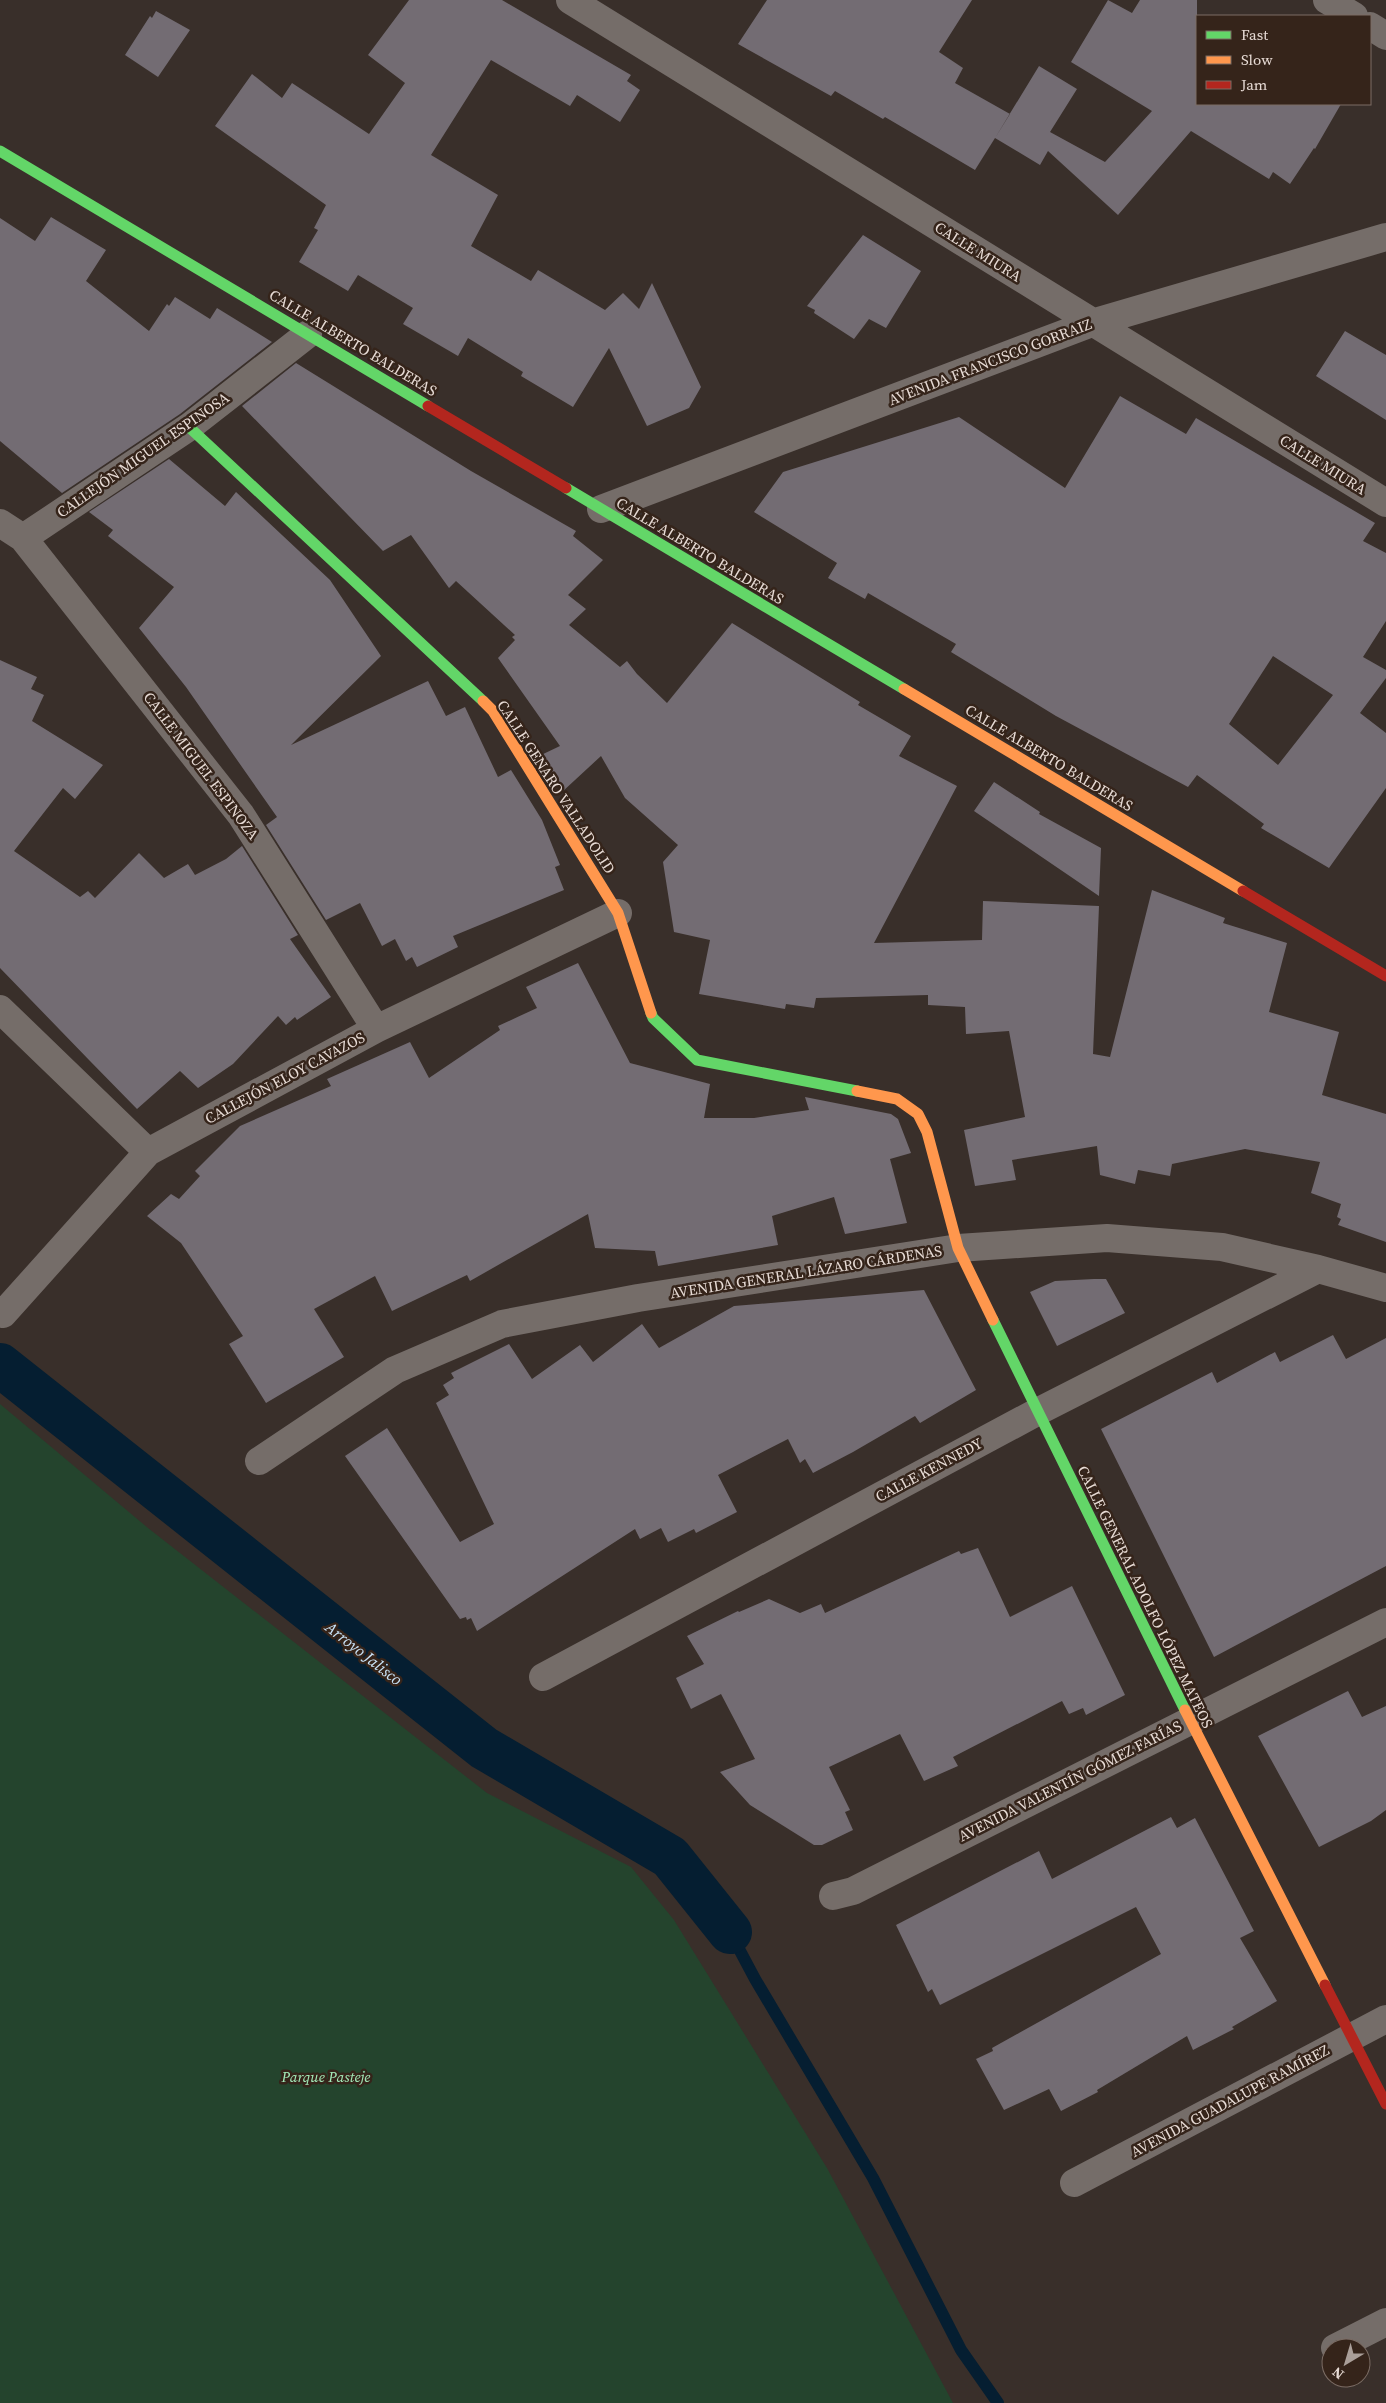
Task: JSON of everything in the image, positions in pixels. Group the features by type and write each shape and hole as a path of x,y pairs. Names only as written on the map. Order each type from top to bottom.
{"street":[{"name":"CALLE MIURA","path":"570,0 1386,503"},
{"path":"1327,0 1352,15"},
{"path":"1371,27 1386,36"},
{"name":"CALLE ALBERTO BALDERAS","path":"0,151 1386,976"},
{"name":"AVENIDA FRANCISCO GORRAIZ","path":"601,509 1092,323 1386,237"},
{"name":"CALLEJÓN MIGUEL ESPINOSA","path":"23,538 189,427 308,334"},
{"name":"CALLE GENARO VALLADOLID","path":"189,427 493,711 618,913 653,1018 697,1060 897,1099"},
{"name":"CALLE MIGUEL ESPINOZA","path":"0,523 23,538 241,815 376,1029"},
{"name":"CALLEJÓN ELOY CAVAZOS","path":"3,1314 148,1152 376,1029 618,913"},
{"path":"0,1009 148,1152"},
{"name":"CALLE GENERAL ADOLFO LÓPEZ MATEOS","path":"897,1099 918,1114 926,1132 958,1248 1190,1721 1386,2104"},
{"name":"AVENIDA GENERAL LÁZARO CÁRDENAS","path":"259,1461 395,1370 502,1324 647,1297 958,1248 1107,1238 1222,1247 1318,1269 1386,1288"},
{"name":"CALLE KENNEDY","path":"543,1678 1037,1412 1318,1269"},
{"name":"AVENIDA VALENTÍN GÓMEZ FARÍAS","path":"833,1896 853,1891 1386,1622"},
{"name":"AVENIDA GUADALUPE RAMÍREZ","path":"1074,2183 1386,2020"},
{"path":"1355,2338 1386,2322"}],"green space":[{"name":"Parque Pasteje","path":"0,1404 148,1528 487,1793 631,1867 674,1920 827,2168 953,2403 0,2403"}],"building":[{"path":"409,0 502,0 631,75 627,81 640,90 620,122 577,95 570,106 491,60 431,155 498,195 471,246 531,281 538,270 605,310 623,293 639,309 652,283 701,387 689,408 647,426 609,348 573,407 521,376 523,372 468,338 458,356 403,324 413,308 358,275 348,291 299,262 318,230 314,228 326,205 215,126 252,74 282,98 292,83 369,134 405,83 368,55"},
{"path":"767,0 972,0 939,52 963,68 955,83 1010,114 975,170 885,117 883,119 835,91 831,96 738,44"},
{"path":"1108,0 1132,13 1140,0 1197,0 1196,105 1340,105 1315,149 1290,184 1273,172 1269,179 1191,131 1118,215 1048,151 1040,165 995,138 1039,66 1077,89 1050,132 1105,162 1152,111 1071,62"},
{"path":"156,11 190,30 158,77 125,55 150,16 152,18"},
{"path":"51,217 106,250 86,281 149,331 167,304 169,306 175,297 210,319 217,308 272,342 180,414 62,493 0,441 0,218 35,241"},
{"path":"863,235 921,271 886,328 869,319 854,339 814,313 815,310 807,306"},
{"path":"1345,331 1386,355 1386,420 1316,376"},
{"path":"296,363 471,471 576,531 573,536 603,560 568,595 586,609 569,625 620,667 627,661 637,674 667,703 732,623 860,702 858,705 911,736 899,756 957,786 874,943 982,940 983,901 1099,906 1093,1054 1110,1057 1152,890 1225,918 1223,923 1287,943 1269,1012 1339,1032 1322,1095 1386,1114 1386,1242 1338,1225 1341,1219 1337,1217 1341,1204 1311,1193 1320,1162 1245,1149 1172,1164 1170,1176 1138,1170 1135,1184 1100,1175 1097,1146 1012,1160 1016,1180 975,1186 964,1130 1025,1117 1009,1031 966,1034 965,1007 928,1005 928,995 816,998 814,1008 786,1004 785,1009 699,994 710,940 674,932 663,862 678,845 625,798 601,756 562,792 539,756 560,746 498,658 515,640 512,637 515,635 456,581 449,588 411,535 383,551 242,406"},
{"path":"1120,396 1186,434 1196,418 1375,523 1363,541 1386,553 1386,621 1363,657 1386,670 1386,678 1360,713 1386,733 1386,788 1329,868 1261,828 1264,824 1197,775 1188,787 1056,716 951,652 956,644 868,593 865,599 828,578 837,563 754,512 783,472 959,417 1065,488","holes":["1273,656 1333,695 1278,765 1229,724"]},
{"path":"169,459 225,506 236,492 330,580 381,656 291,745 428,681 446,716 465,707 498,777 511,770 542,820 560,865 555,867 564,890 453,936 458,947 417,967 412,957 406,961 395,939 382,946 360,903 326,920 266,825 277,817 186,687 139,628 174,587 108,536 113,530 89,512"},
{"path":"0,660 37,677 31,689 44,695 32,721 103,765 75,799 63,788 14,851 80,897 88,891 95,898 139,853 164,878 188,864 195,875 226,859 242,846 298,935 290,939 331,997 297,1020 295,1017 286,1025 278,1016 233,1064 198,1088 180,1071 137,1109 0,968"},
{"path":"994,782 1040,812 1039,814 1101,848 1099,896 974,811"},
{"path":"578,963 630,1063 710,1084 704,1118 754,1118 809,1110 805,1097 891,1114 898,1119 911,1153 890,1159 907,1223 845,1234 834,1197 772,1216 778,1245 658,1266 655,1251 595,1248 588,1214 470,1281 467,1275 392,1311 375,1276 314,1309 344,1357 266,1403 229,1344 243,1336 181,1243 147,1216 171,1194 179,1199 200,1176 195,1171 240,1126 331,1086 327,1079 410,1042 429,1078 500,1030 498,1026 537,1008 526,987"},
{"path":"1106,1279 1125,1313 1057,1346 1030,1292 1055,1281"},
{"path":"924,1290 976,1390 920,1423 915,1416 813,1473 805,1459 800,1463 788,1439 718,1475 737,1512 696,1533 694,1529 668,1542 661,1528 640,1539 635,1529 477,1631 471,1618 467,1620 466,1617 460,1619 345,1456 387,1428 460,1542 494,1524 436,1403 449,1395 443,1385 454,1378 451,1373 509,1344 532,1379 580,1345 593,1362 642,1324 659,1348 734,1306"},
{"path":"1333,1335 1346,1359 1386,1338 1386,1566 1214,1657 1101,1429 1212,1372 1217,1383 1275,1352 1280,1362"},
{"path":"978,1548 1010,1617 1072,1586 1125,1695 1086,1715 1083,1708 1069,1714 1062,1701 953,1757 958,1766 924,1781 900,1734 829,1767 850,1810 845,1812 853,1830 822,1845 814,1845 750,1805 720,1772 755,1759 721,1694 691,1709 676,1678 704,1664 687,1636 738,1611 769,1599 800,1613 821,1604 825,1613 959,1551 961,1554"},
{"path":"1348,1691 1362,1717 1386,1706 1386,1810 1371,1821 1319,1847 1258,1736"},
{"path":"1171,1817 1177,1828 1195,1818 1254,1931 1240,1938 1277,2001 1232,2027 1234,2029 1193,2050 1187,2036 1097,2090 1098,2092 1061,2111 1049,2089 1004,2110 976,2059 993,2051 992,2048 1161,1954 1136,1907 940,2005 932,1989 928,1992 896,1925 1039,1851 1052,1879"}],"waterway":[{"name":"Arroyo Jalisco","path":"0,1365 484,1748 670,1857 730,1932"},
{"path":"730,1932 755,1979 873,2178 961,2350 998,2403"}],"traffic: fast":[{"path":"0,151 428,406"},
{"path":"189,427 483,701"},
{"path":"566,488 904,689"},
{"path":"651,1013 653,1018 697,1060 857,1091"},
{"path":"993,1320 1185,1710"}],"traffic: slow":[{"path":"904,689 1243,891"},
{"path":"483,701 493,711 618,913 651,1013"},
{"path":"857,1091 897,1099 918,1114 927,1132 958,1248 993,1320"},
{"path":"1185,1710 1325,1985"}],"traffic: jam":[{"path":"428,406 566,488"},
{"path":"1243,891 1386,976"},
{"path":"1325,1985 1386,2104"}]}
